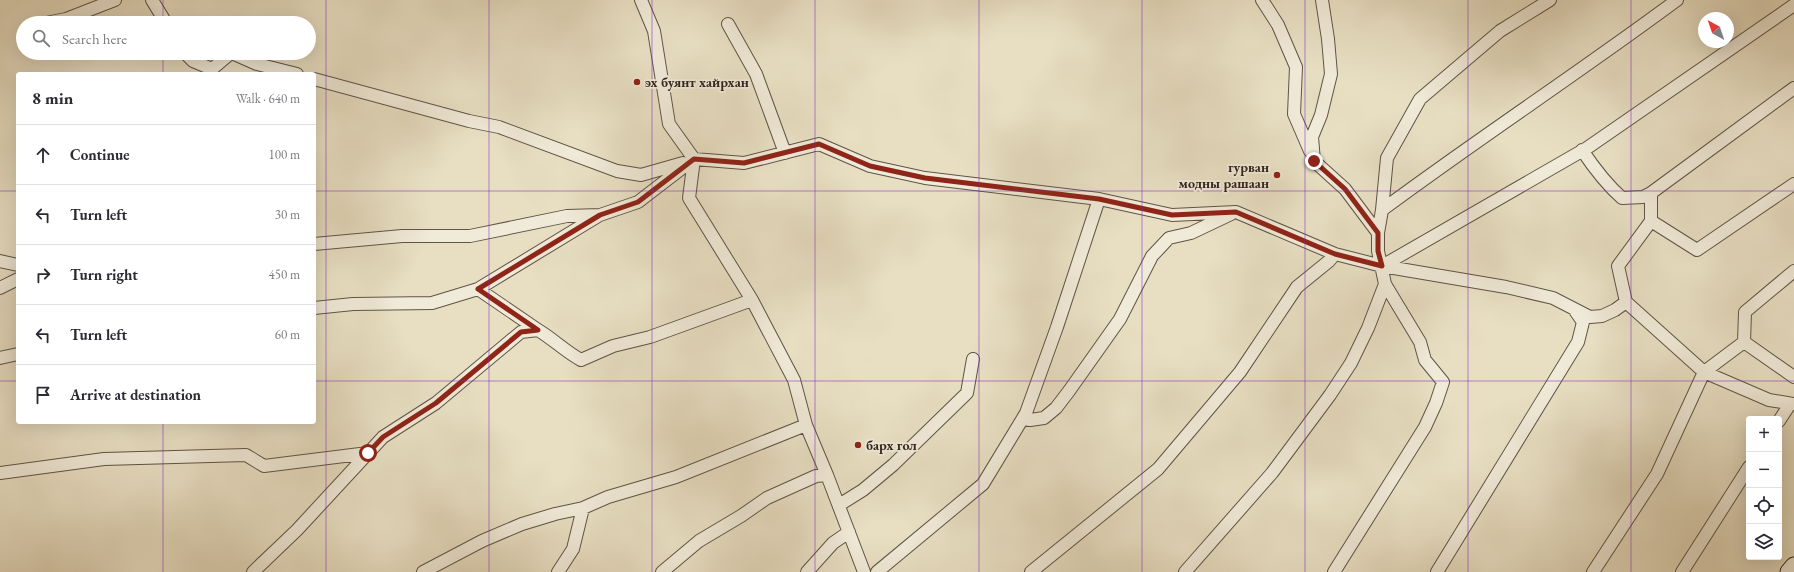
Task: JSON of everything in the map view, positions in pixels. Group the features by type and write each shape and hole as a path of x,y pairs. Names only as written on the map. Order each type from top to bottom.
{"street":[{"path":"71,16 115,0"},
{"path":"152,0 162,16"},
{"path":"641,0 654,31 669,124 694,159 689,198 752,300 794,380 806,425 839,505 864,572"},
{"path":"1262,0 1278,25 1296,67 1294,114 1314,161 1345,189 1378,233"},
{"path":"1314,161 1312,138 1321,115 1331,74 1328,39 1322,0"},
{"path":"1334,572 1425,427 1436,403 1442,382 1425,360 1420,342 1385,284 1378,251 1378,233 1382,210 1387,158 1420,99 1500,31 1550,0"},
{"path":"1382,210 1613,48 1677,0"},
{"path":"1382,266 1582,150 1794,5"},
{"path":"728,24 756,74 785,153"},
{"path":"193,60 212,69 223,60"},
{"path":"248,60 289,72"},
{"path":"316,80 469,122 499,127 617,171 641,175 694,159 744,163 819,144 870,166 925,178 1099,199 1172,215 1236,212 1335,254 1382,266 1506,288 1552,298 1576,312 1590,317 1602,316 1615,310 1626,302"},
{"path":"1582,150 1594,169 1622,198 1643,197 1651,193 1794,88"},
{"path":"316,308 353,304 432,303 478,289 600,215 638,202 694,159"},
{"path":"1651,220 1697,250 1794,184"},
{"path":"1651,193 1651,220 1618,266 1626,302 1704,372 1770,400 1792,404 1782,417"},
{"path":"877,572 983,484 1023,419 1057,327 1099,199"},
{"path":"1023,419 1030,420 1044,418 1056,408 1065,397 1120,319 1152,256 1169,238 1191,234 1236,212"},
{"path":"316,244 402,236 470,236 567,216 600,215"},
{"path":"1031,572 1158,469 1240,372 1297,287 1329,261 1335,254"},
{"path":"0,261 16,265"},
{"path":"1744,342 1745,312 1794,271"},
{"path":"0,288 16,280"},
{"path":"1186,572 1272,474 1330,396 1351,363 1368,328 1385,284"},
{"path":"478,289 581,360 613,346 650,337 752,300"},
{"path":"1438,572 1578,342 1583,322 1576,312"},
{"path":"253,572 297,530 383,437 436,403 521,332 538,330"},
{"path":"1594,572 1657,474 1704,372 1744,342"},
{"path":"1744,342 1794,377"},
{"path":"0,358 16,354"},
{"path":"839,505 863,490 893,465 967,393 973,359"},
{"path":"424,572 482,541 522,524 554,514 583,508 608,497 676,477 806,425"},
{"path":"0,473 104,459 246,454 264,466 368,453"},
{"path":"1682,572 1746,472"},
{"path":"662,572 699,541 741,516 766,498 816,476 827,475"},
{"path":"558,572 573,549 583,508"},
{"path":"806,572 833,544 849,532"},
{"path":"1789,572 1794,566"}],"place":[{"name":"эх буянт хайрхан","path":"637,82"},
{"name":"гурван модны рашаан","path":"1277,175"},
{"name":"барх гол","path":"858,445"}],"route":[{"path":"368,453 383,437 436,403 521,332 538,330 478,289 600,215 638,202 694,159 744,163 819,144 870,166 925,178 1099,199 1151,209 1172,215 1236,212 1335,254 1382,266 1378,251 1378,233 1345,189 1314,161"}]}
